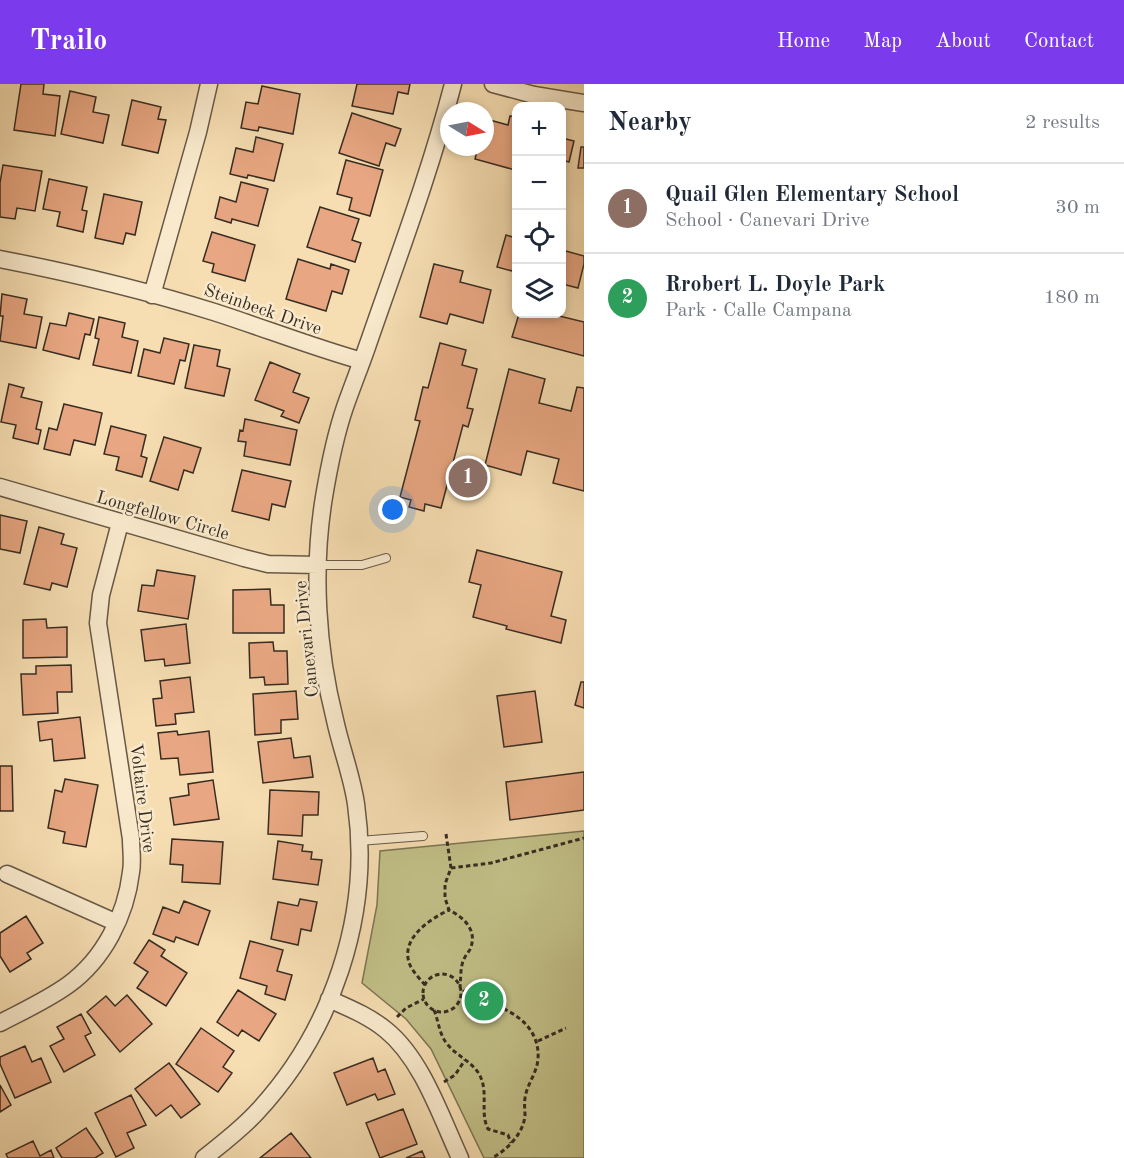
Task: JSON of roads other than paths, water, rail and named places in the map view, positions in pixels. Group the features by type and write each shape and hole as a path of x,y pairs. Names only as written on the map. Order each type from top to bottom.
{"street":[{"name":"Canevari Drive","path":"204,1158 255,1114 279,1086 315,1029 329,999 352,931 358,898 359,841 356,804 334,720 321,635 318,565 320,531 330,467 345,407 435,146 453,84"},
{"path":"493,84 534,95 584,103"},
{"path":"152,295 198,132 205,85"},
{"name":"Steinbeck Drive","path":"0,259 106,281 211,311 330,353 362,361"},
{"name":"Longfellow Circle","path":"0,487 268,564 318,565"},
{"name":"Voltaire Drive","path":"0,1023 48,999 90,966 117,923 126,899 132,870 131,839 98,623 101,595 120,523"},
{"path":"7,874 117,923"},
{"path":"329,999 356,1010 387,1030 402,1046 428,1090 460,1158"}],"lane":[{"path":"318,565 362,565 386,558"},
{"path":"359,841 423,836"}],"place":[{"name":"Quail Glen Elementary School","path":"468,478"},
{"name":"Rrobert L. Doyle Park","path":"484,1001"}]}
